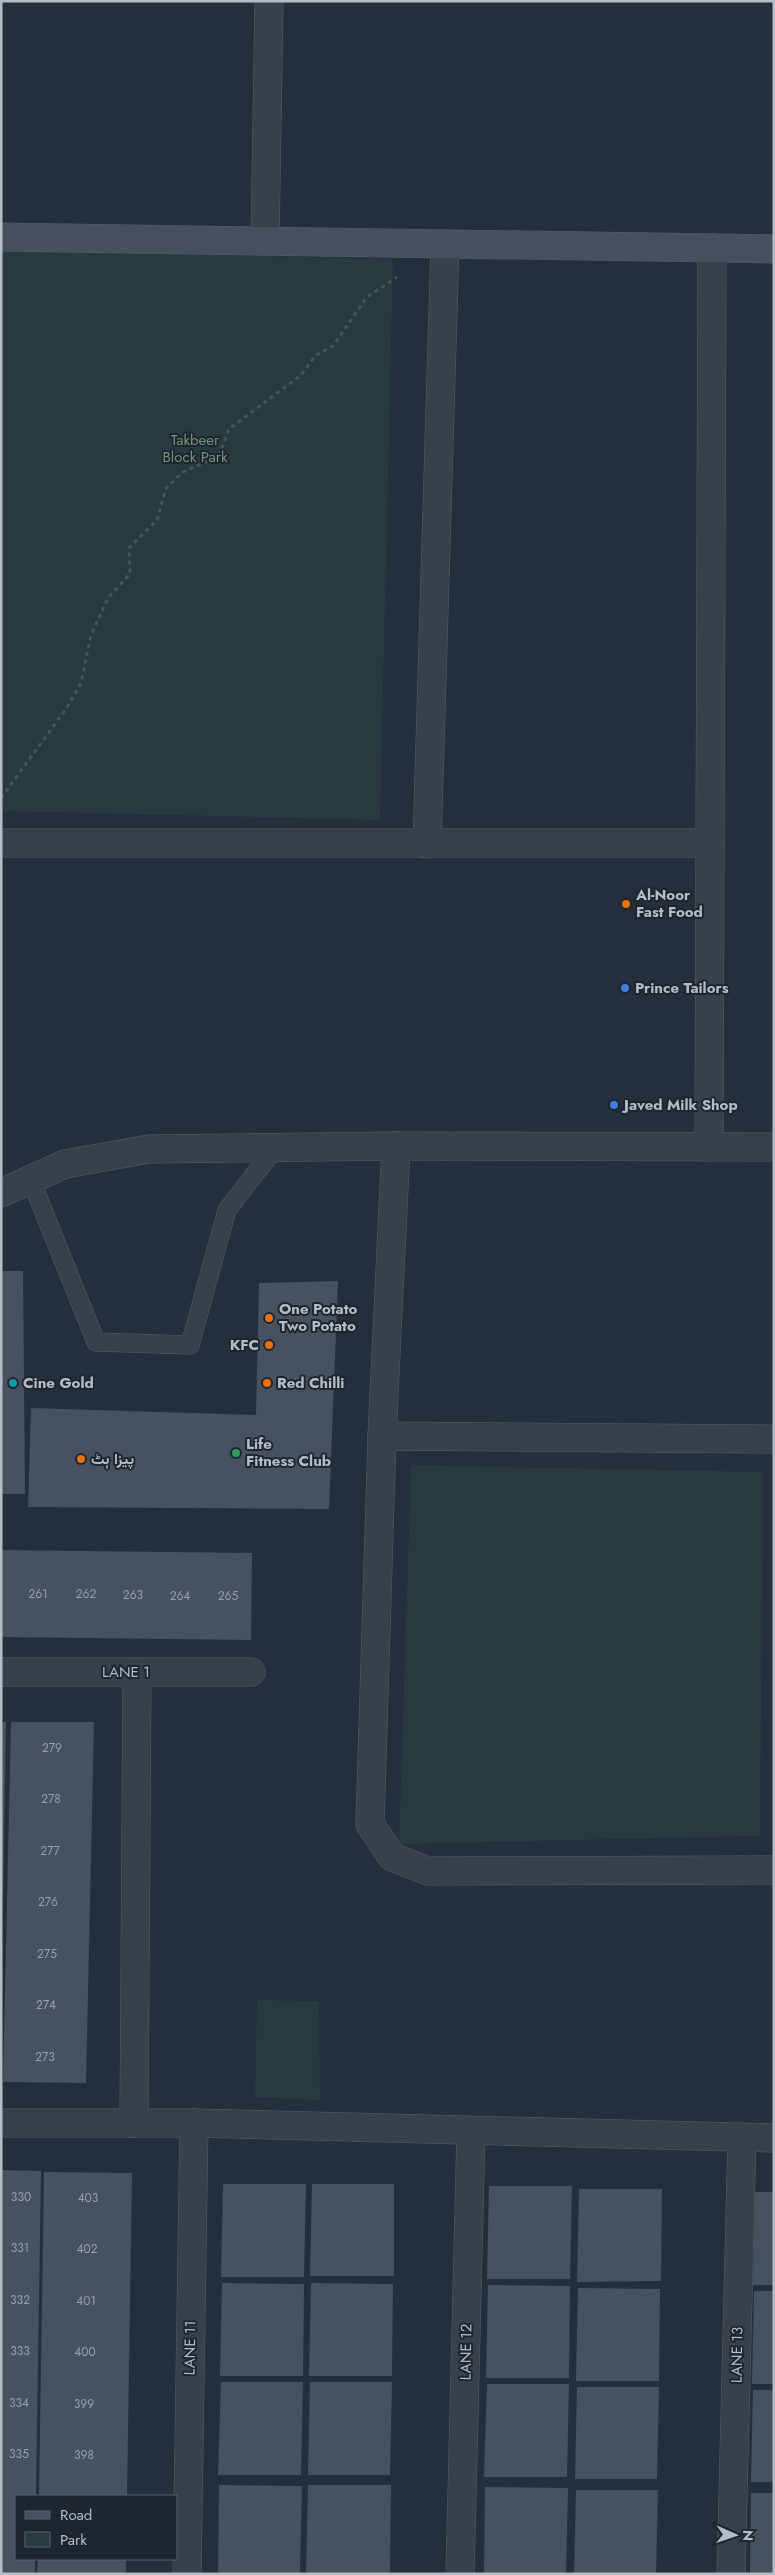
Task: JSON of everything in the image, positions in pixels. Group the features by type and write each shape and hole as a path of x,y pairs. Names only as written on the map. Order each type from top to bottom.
{"main road":[{"path":"1,237 774,249"}],"street":[{"path":"265,241 269,1"},
{"path":"427,844 445,244"},
{"path":"709,1147 712,248"},
{"path":"1,843 710,843"},
{"path":"396,1146 382,1436 370,1824 392,1857 428,1871 774,1870"},
{"path":"1,1193 65,1164 149,1150 396,1146 774,1147"},
{"path":"382,1436 774,1439"},
{"name":"LANE 1","path":"1,1672 251,1672"},
{"path":"134,2123 137,1672"},
{"path":"1,2123 194,2123 774,2138"},
{"name":"LANE 11","path":"186,2574 194,2123"},
{"name":"LANE 12","path":"460,2574 471,2131"},
{"name":"LANE 13","path":"731,2574 742,2137"}],"lane":[{"path":"31,1180 96,1342 190,1345 227,1210 275,1148"}],"path":[{"path":"1,798 66,709 81,683 91,635 108,598 130,574 130,548 157,520 166,488 183,472 218,456 229,429 300,376 316,355 333,346 366,297 398,276"}],"green space":[{"name":"Takbeer Block Park","path":"2,250 393,259 380,820 1,811"},
{"path":"411,1465 763,1472 760,1836 399,1844"},
{"path":"257,2000 319,2001 320,2100 255,2097"}],"building":[{"name":"Cine Gold","path":"1,1271 23,1271 25,1494 1,1494"},
{"path":"338,1281 329,1509 28,1507 31,1408 256,1415 259,1283"},
{"path":"1,1550 252,1553 251,1640 1,1637"},
{"path":"1,1722 6,1722 3,1894 1,1894"},
{"path":"11,1722 94,1722 86,2083 3,2082"},
{"path":"1,2170 41,2171 36,2495 15,2495 15,2560 35,2560 35,2574 1,2574"},
{"path":"44,2172 132,2173 127,2495 39,2495"},
{"path":"223,2184 306,2184 304,2277 221,2277"},
{"path":"312,2184 394,2184 394,2276 310,2276"},
{"path":"489,2186 572,2186 570,2279 487,2279"},
{"path":"579,2189 662,2189 661,2281 577,2282"},
{"path":"755,2192 774,2192 774,2285 753,2285"},
{"path":"222,2283 304,2284 303,2376 220,2376"},
{"path":"311,2283 393,2284 392,2376 309,2376"},
{"path":"488,2285 570,2286 569,2378 486,2378"},
{"path":"578,2288 660,2289 659,2381 576,2381"},
{"path":"754,2291 774,2291 774,2384 752,2384"},
{"path":"221,2382 303,2382 301,2475 218,2475"},
{"path":"310,2382 392,2382 390,2475 308,2475"},
{"path":"487,2384 569,2384 567,2477 484,2477"},
{"path":"577,2387 659,2387 657,2479 575,2479"},
{"path":"753,2390 774,2390 774,2482 751,2482"},
{"path":"219,2485 302,2486 300,2574 218,2574"},
{"path":"308,2485 391,2485 390,2574 306,2574"},
{"path":"485,2487 568,2488 566,2574 484,2574"},
{"path":"576,2490 658,2490 656,2574 574,2574"},
{"path":"751,2493 774,2493 774,2574 750,2574"},
{"path":"38,2560 126,2560 126,2574 37,2574"}],"place":[{"name":"Al-Noor Fast Food","path":"626,904"},
{"name":"Prince Tailors","path":"625,988"},
{"name":"Javed Milk Shop","path":"614,1105"},
{"name":"One Potato Two Potato","path":"269,1318"},
{"name":"KFC","path":"269,1345"},
{"name":"Cine Gold","path":"13,1383"},
{"name":"Red Chilli","path":"267,1383"},
{"name":"Life Fitness Club","path":"236,1453"},
{"name":"پیزا ہٹ","path":"81,1459"}]}
